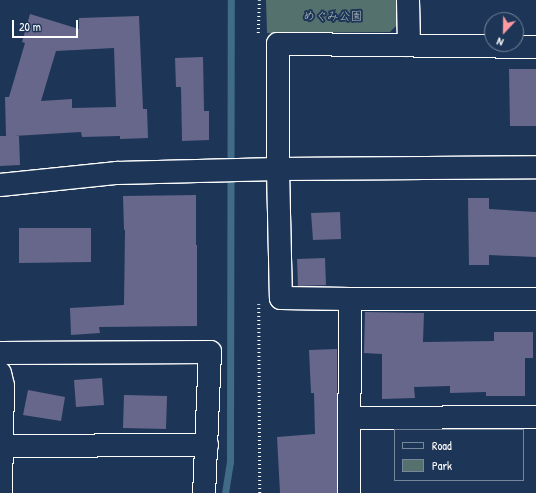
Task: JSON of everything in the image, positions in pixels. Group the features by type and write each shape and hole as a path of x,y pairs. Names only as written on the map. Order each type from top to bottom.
{"street":[{"path":"408,0 409,44"},
{"path":"536,47 409,44 278,44 280,298 350,300 536,298"},
{"path":"0,185 117,173 278,169 536,167"},
{"path":"349,493 350,300"},
{"path":"0,353 210,352 204,493"},
{"path":"0,374 3,386 1,493"},
{"path":"349,418 536,417"},
{"path":"2,446 206,445"}],"path":[{"path":"259,296 260,493"}],"green space":[{"name":"めぐみ公園","path":"266,0 399,0 399,23 390,32 267,33"}],"building":[{"path":"30,14 79,29 79,18 139,16 143,109 147,109 148,138 120,139 120,136 82,137 81,132 14,136 19,136 20,165 0,166 0,136 6,136 5,97 9,97 25,43 22,42","holes":["114,48 116,107 72,108 72,99 41,101 56,51"]},
{"path":"203,57 204,111 209,111 209,140 182,141 181,87 176,87 175,58"},
{"path":"509,69 536,69 536,126 510,126"},
{"path":"196,195 197,326 99,327 100,333 71,335 70,308 124,305 125,230 123,196"},
{"path":"468,198 489,198 489,209 536,212 536,257 489,255 489,265 469,265"},
{"path":"340,212 341,239 313,240 311,213"},
{"path":"19,228 91,228 91,262 19,263"},
{"path":"325,258 326,285 298,286 297,259"},
{"path":"365,312 424,313 423,342 494,341 494,332 533,332 533,358 525,358 525,396 486,396 486,392 450,393 450,386 414,387 415,398 382,399 382,354 364,353"},
{"path":"337,349 337,493 280,493 277,437 315,434 314,393 311,393 309,350"},
{"path":"102,378 104,405 76,407 74,380"},
{"path":"28,390 65,397 61,421 23,415"},
{"path":"124,395 167,396 166,429 123,428"}],"waterway":[{"path":"225,493 230,462 231,0"}]}
